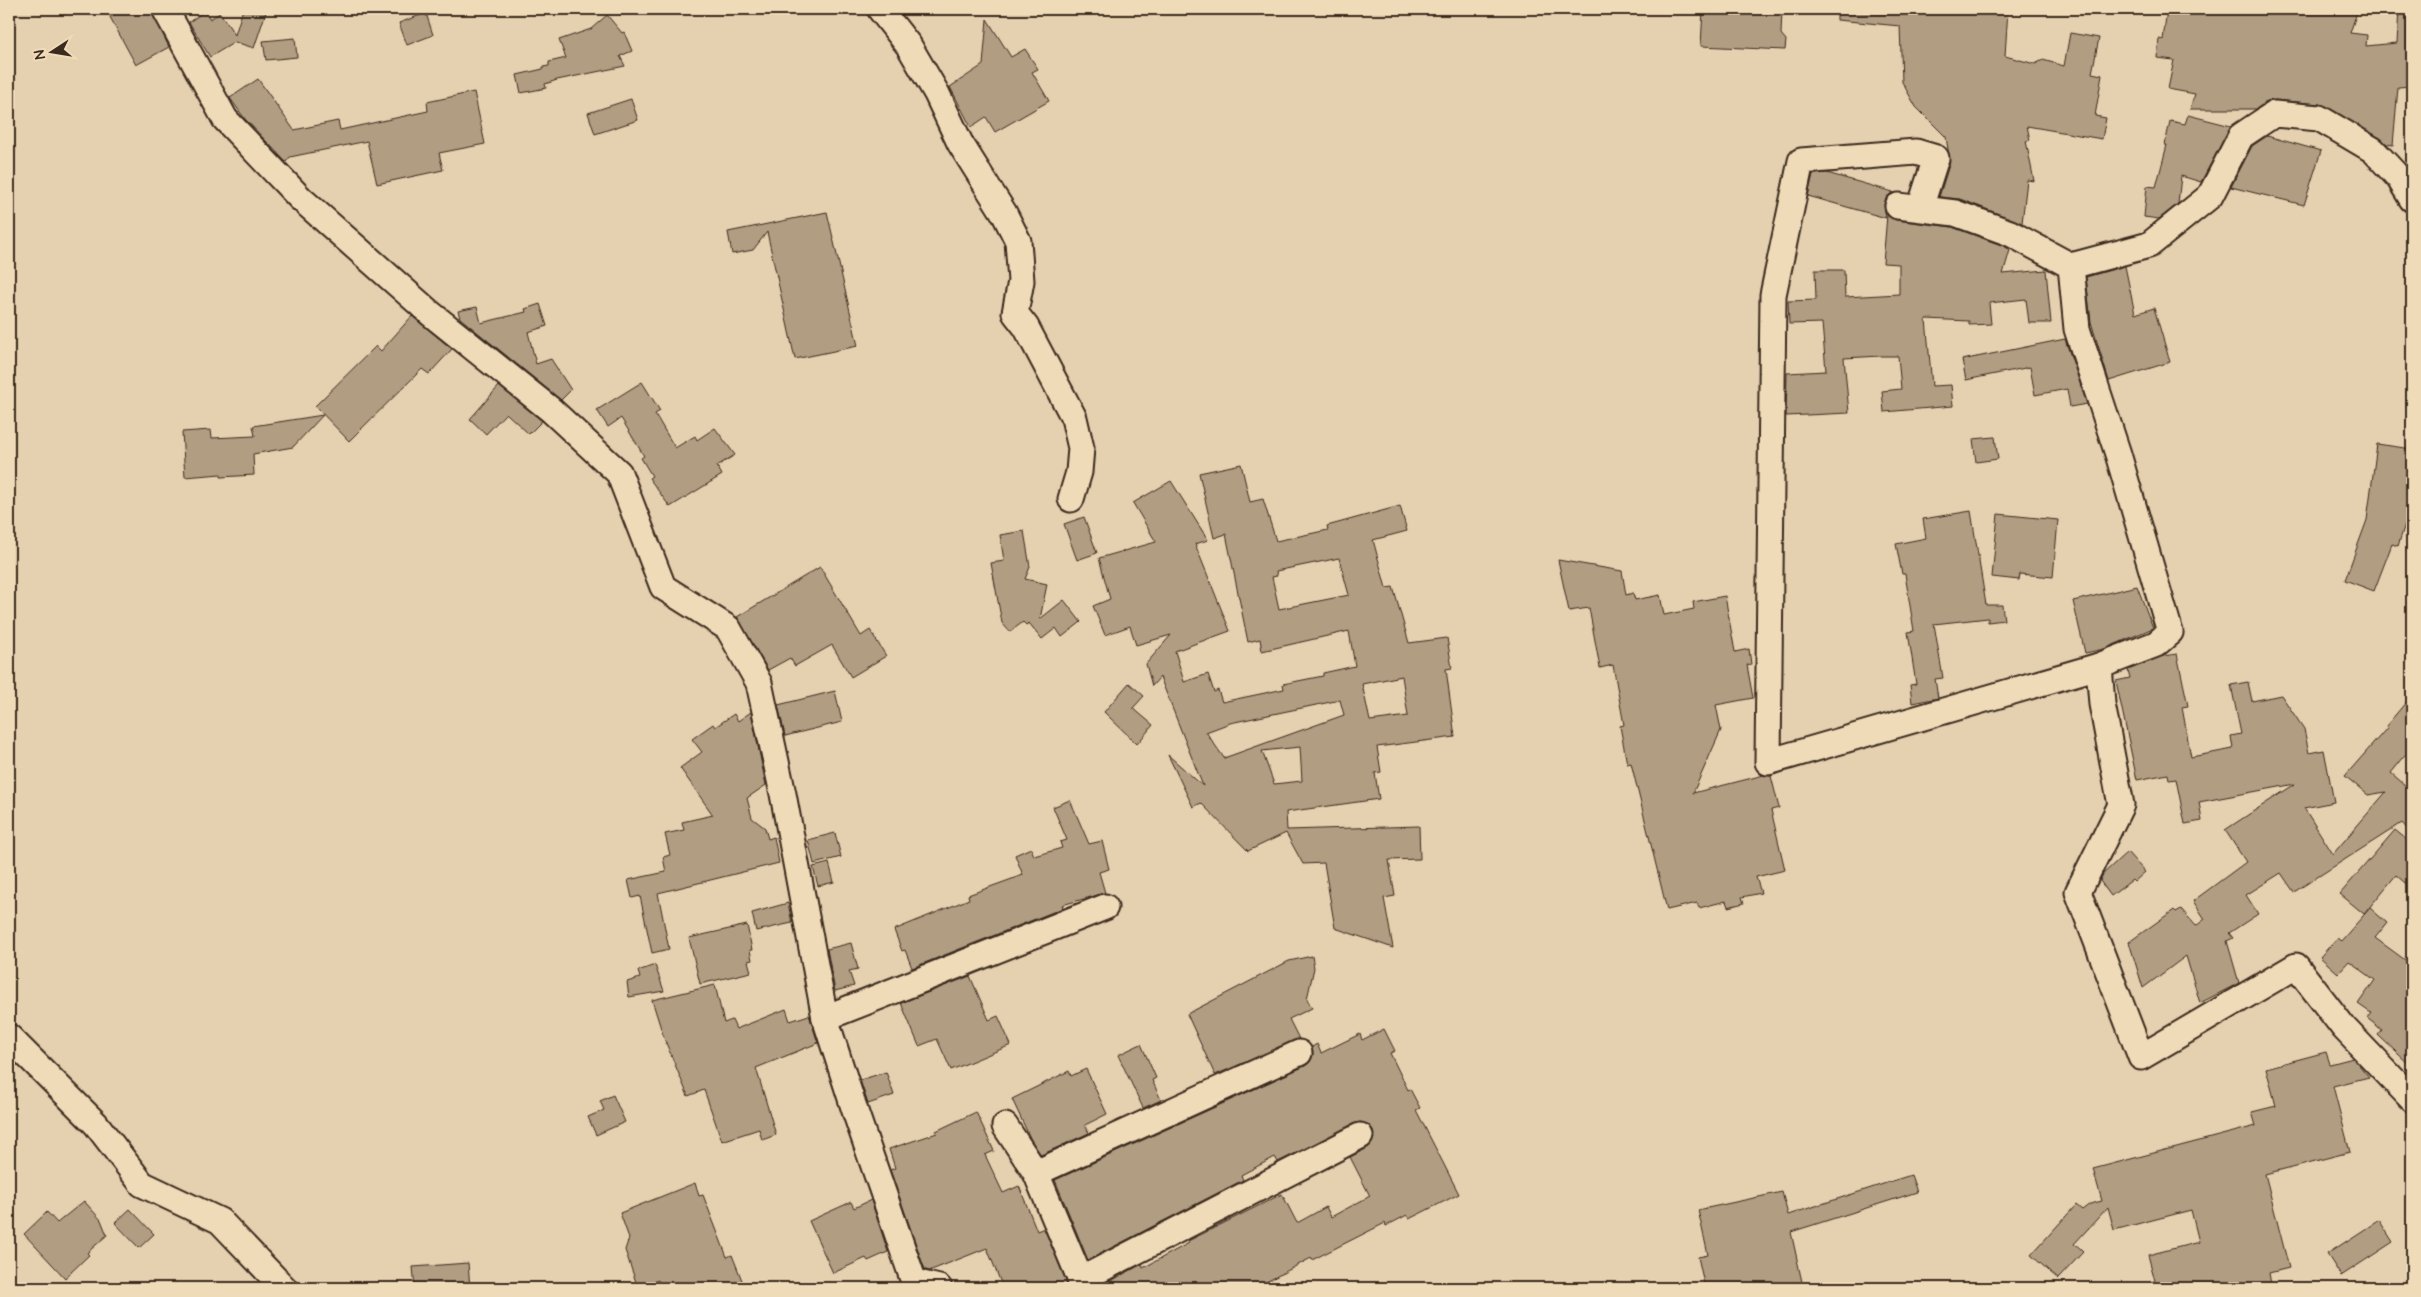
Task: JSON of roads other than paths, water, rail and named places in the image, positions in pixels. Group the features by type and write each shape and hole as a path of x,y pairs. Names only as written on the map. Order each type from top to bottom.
{"street":[{"path":"164,9 225,119 300,198 430,313 551,410 619,473 663,587 728,628 758,683 783,794 825,1018 856,1114 916,1285 939,1288"},
{"path":"880,9 909,46 937,94 960,143 1004,213 1018,241 1021,281 1015,313 1026,327 1074,418 1079,440 1079,472 1071,499"},
{"path":"2071,266 2077,329 2118,454 2170,632 2156,644 2099,666 1768,762 1774,295 1801,160 1916,152 1936,158 1909,207 1955,213 2010,233 2071,266 2148,245 2210,196 2242,136 2274,114 2319,118 2374,150 2399,178 2412,199"},
{"path":"2099,666 2102,704 2122,805 2078,892 2141,1057 2296,966 2344,1028 2412,1099"},
{"path":"825,1018 1105,907"},
{"path":"9,1037 96,1124 142,1184 220,1222 284,1288"},
{"path":"1036,1173 1299,1053"},
{"path":"1005,1126 1036,1173 1082,1284 1360,1136"}]}
